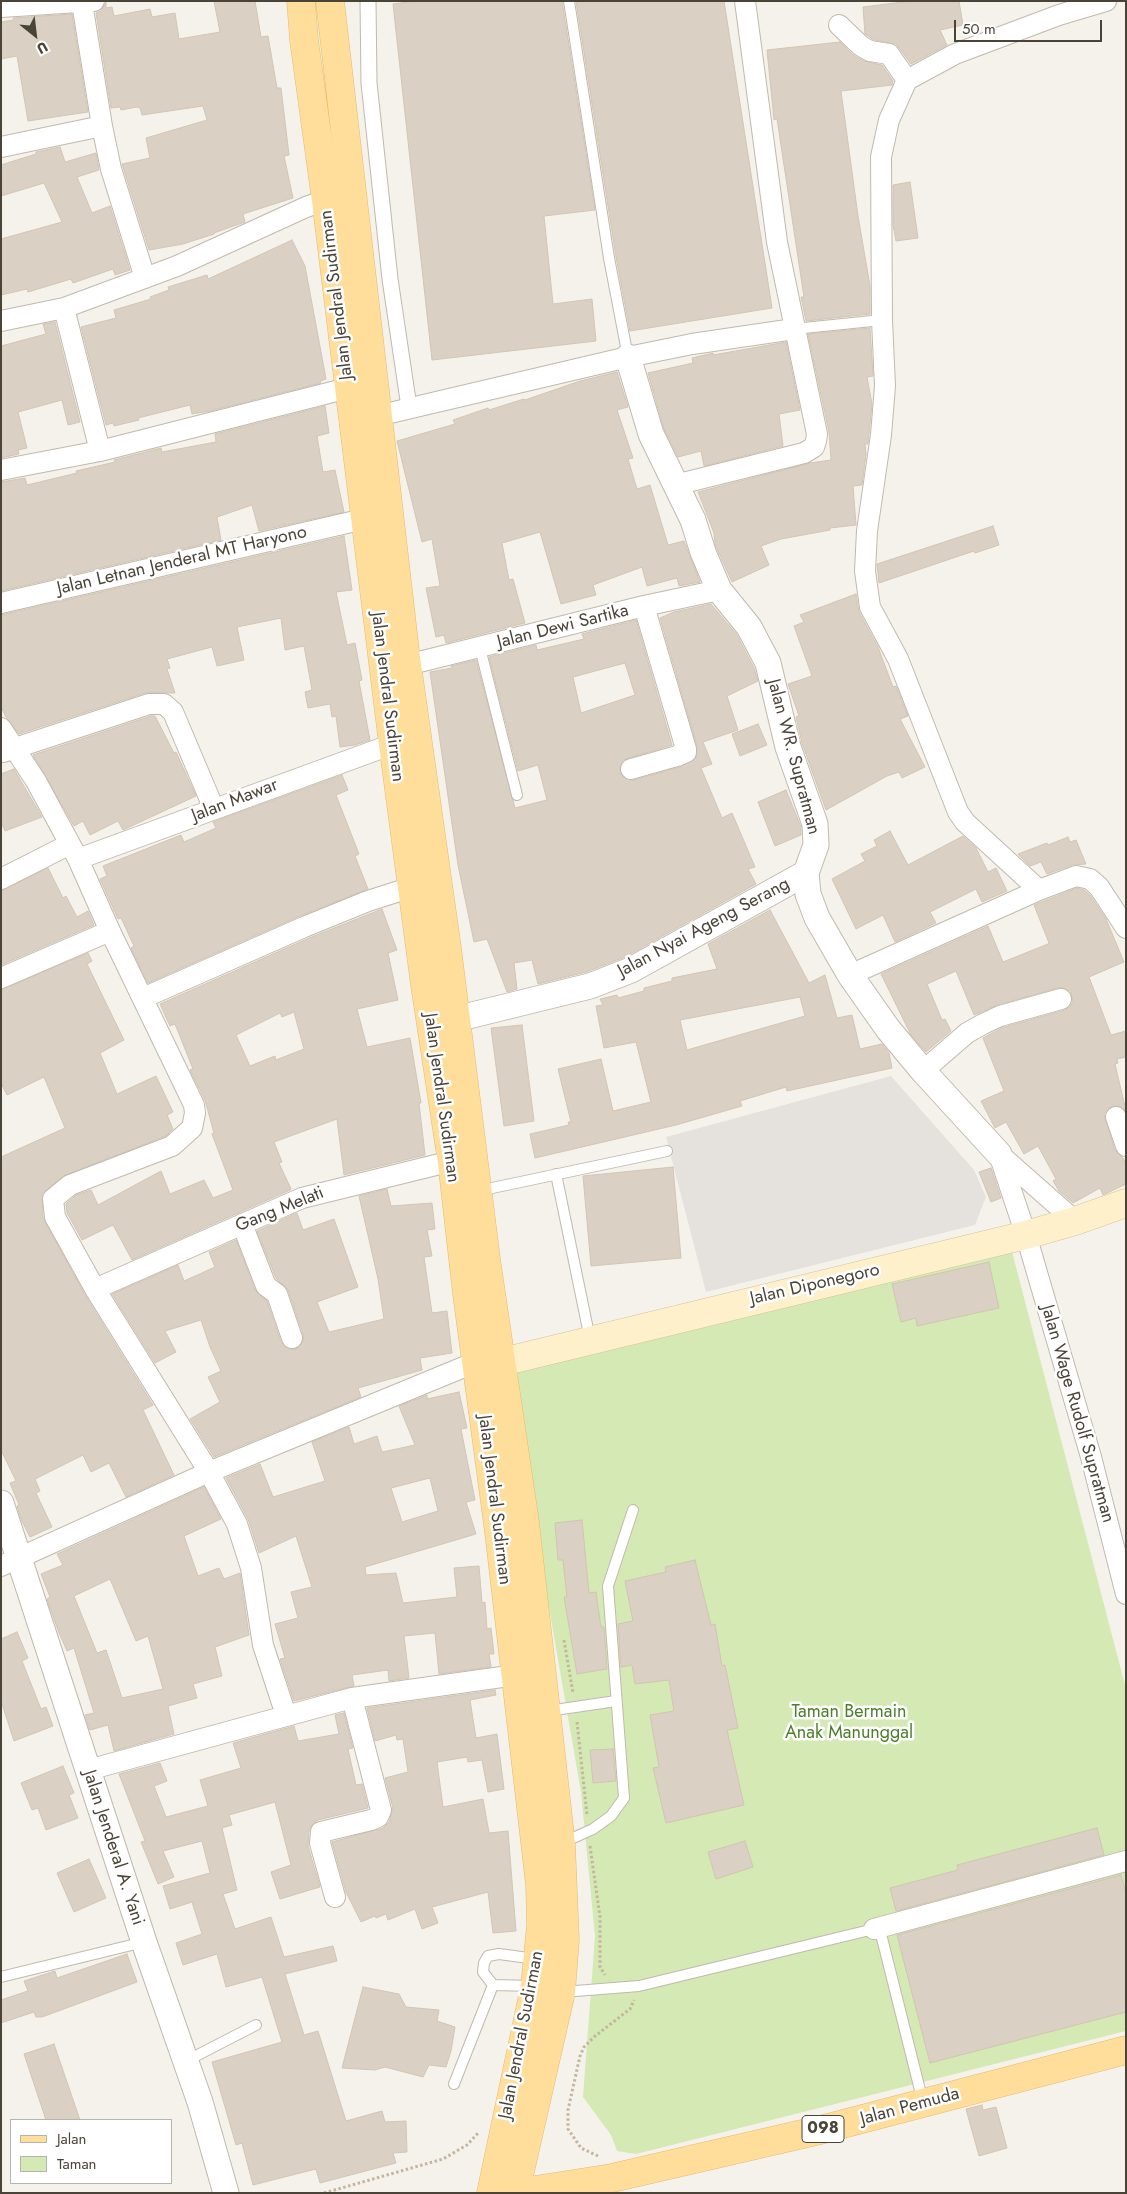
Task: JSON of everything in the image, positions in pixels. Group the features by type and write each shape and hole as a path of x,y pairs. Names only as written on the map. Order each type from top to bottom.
{"main road":[{"name":"Jalan Jendral Sudirman","path":"301,1 304,40 326,200 364,519 391,635 407,665 456,1019 462,1158 476,1362 516,1675 534,1713 561,1844 565,1940 548,1989 490,2193"},
{"name":"Jalan Jendral Sudirman","path":"330,1 377,416 391,635 393,744 412,887 462,1158 477,1191 525,1523 542,1925 538,1960 548,1989 516,2193"},
{"name":"Jalan Diponegoro","path":"502,1362 1026,1234 1075,1221 1126,1203"},
{"name":"Jalan Pemuda","path":"516,2193 611,2176 820,2130 1126,2050"}],"street":[{"path":"368,1 369,83 390,279 409,407"},
{"path":"674,485 804,453 814,447 817,434 777,242 744,1"},
{"path":"1039,890 965,822 958,812 898,659 870,607 865,571 867,531 885,386 882,320 881,157 889,120 907,80 954,54 1058,8 1106,1"},
{"path":"1,7 88,2 102,126 112,169 145,278"},
{"path":"839,25 861,46 889,54 907,80"},
{"path":"1,147 102,126"},
{"path":"1,321 64,308 145,278 212,251 306,207 352,190"},
{"path":"64,308 100,451"},
{"path":"377,416 628,357 692,344 794,329"},
{"name":"Jalan WR. Supratman","path":"628,357 651,434 674,485 693,520 703,552 720,590 749,627 768,663 788,747 815,824 816,845 806,873 808,894 817,918 869,1004 923,1070 999,1154 1075,1221"},
{"path":"1,470 100,451 348,388"},
{"name":"Jalan Letnan Jenderal MT Haryono","path":"1,603 364,519"},
{"name":"Jalan Dewi Sartika","path":"407,665 644,606 720,590"},
{"path":"632,769 686,752 644,606"},
{"path":"8,751 116,714 150,704 164,704 173,712 214,809"},
{"path":"1,728 8,751 36,781 74,851 110,931 194,1105 195,1113 192,1128 172,1146 70,1185 53,1199 55,1217 95,1289 209,1472 244,1541 251,1568 263,1645 286,1715"},
{"name":"Jalan Mawar","path":"1,879 74,851 214,809 393,744"},
{"name":"Jalan Nyai Ageng Serang","path":"456,1019 590,986 631,970 806,873"},
{"path":"850,975 1039,890 1076,876 1090,879 1099,887 1126,928"},
{"path":"143,998 304,927 368,901 412,887"},
{"path":"1,978 110,931"},
{"path":"923,1070 967,1033 983,1024 1000,1016 1061,999"},
{"path":"1116,1117 1126,1146"},
{"name":"Jalan WR. Supratman","path":"999,1154 1026,1234"},
{"name":"Gang Melati","path":"95,1289 302,1198 462,1158"},
{"path":"242,1224 266,1286 277,1294 292,1338"},
{"name":"Jalan Wage Rudolf Supratman","path":"1026,1234 1091,1458 1126,1594"},
{"path":"11,1562 209,1472 476,1362"},
{"name":"Jalan Jenderal A. Yani","path":"1,1503 11,1562 88,1770 144,1942 186,2061 226,2193"},
{"path":"88,1770 352,1698 516,1675"},
{"path":"335,1897 320,1843 321,1832 370,1820 378,1817 381,1810 352,1698"},
{"path":"874,1929 1126,1861"}],"lane":[{"path":"569,1 605,230 628,357"},
{"path":"794,329 882,320"},
{"path":"480,648 518,795"},
{"path":"477,1191 667,1151"},
{"path":"556,1174 590,1339"},
{"path":"561,1844 588,1832 611,1816 624,1798 608,1586 633,1510"},
{"path":"534,1713 616,1701"},
{"path":"538,1960 499,1954 488,1956 484,1963 483,1972 493,1985 548,1989 631,1987 874,1929 879,1932 882,1938 923,2103"},
{"path":"1,1977 144,1942"},
{"path":"454,2084 493,1985"},
{"path":"186,2061 256,2024"}],"path":[{"path":"563,1639 575,1706 588,1832 600,1917 600,1966 608,1978 624,1980 631,1987 634,2003 630,2009 584,2047 580,2056 568,2110 568,2129 581,2148 611,2176"},
{"path":"324,2193 443,2159 467,2145 481,2128"}],"shaded area":[{"path":"891,1076 974,1170 986,1197 975,1225 706,1292 666,1137"}],"green space":[{"name":"Taman Bermain Anak Manunggal","path":"1010,1244 1126,1689 1126,2031 636,2154 617,2151 611,2135 583,2097 595,1936 581,1792 507,1365"}],"building":[{"path":"214,1 255,1 261,37 268,36 277,88 281,88 289,155 284,156 293,198 243,214 245,222 214,234 183,244 149,250 122,164 150,158 146,138 207,120 203,106 142,115 140,108 137,107 121,110 120,107 111,108 96,13 101,11 106,2 106,8 112,7 114,16 150,9 152,17 175,13 179,39 220,32"},
{"path":"415,1 562,1 595,210 544,216 553,304 592,299 596,341 432,360 393,4"},
{"path":"576,1 724,1 772,308 630,331 616,257"},
{"path":"911,1 959,1 963,25 940,30 947,45 911,64 896,44 874,40 865,34 863,7"},
{"path":"72,14 88,112 28,121 17,56 1,59 1,22 14,20 13,18"},
{"path":"840,42 853,55 864,61 882,65 893,81 892,85 841,91 858,216 870,286 870,314 806,321 801,297 804,297 777,119 774,120 767,50"},
{"path":"60,147 65,162 96,153 99,170 77,177 92,213 110,206 130,270 115,275 113,269 73,283 71,279 28,292 27,289 1,295 1,239 62,222 44,183 1,196 1,165 36,154 36,152"},
{"path":"910,182 918,238 896,241 893,225 893,185"},
{"path":"292,240 305,266 326,379 320,381 321,383 210,411 192,414 190,405 114,426 113,423 106,425 81,327 116,318 114,310 151,299 150,297 169,290 168,287 207,275 208,279"},
{"path":"55,322 80,422 68,425 62,400 18,412 27,448 18,450 19,454 1,458 1,346 46,334 43,324"},
{"path":"870,328 873,376 867,377 872,404 868,444 865,444 866,454 862,485 853,486 856,525 830,528 830,530 781,539 761,546 769,565 732,582 715,544 714,533 698,492 810,463 831,460 829,432 808,334"},
{"path":"786,342 800,410 779,414 783,446 704,466 701,451 678,457 664,429 648,373 693,363 692,358 713,353 713,355"},
{"path":"617,372 628,407 617,410 633,458 628,459 637,489 650,485 668,545 684,541 700,582 679,586 677,578 647,586 642,567 593,585 596,595 561,604 540,532 502,543 509,580 513,579 525,623 446,643 444,635 436,637 426,588 440,586 432,539 422,542 397,441 455,424 453,420 488,408 489,410 525,400 580,381"},
{"path":"325,406 329,433 317,436 323,472 335,470 344,512 259,531 252,505 217,517 221,540 1,591 1,482 25,478 27,485 77,473 76,471 161,448 162,452 216,442 215,434"},
{"path":"993,526 999,545 975,553 974,551 879,583 877,564"},
{"path":"344,536 352,590 336,592 347,645 355,643 362,680 359,681 370,740 340,747 336,716 332,717 330,704 308,708 305,692 312,690 304,646 285,650 281,618 237,627 244,660 217,666 212,647 167,659 170,668 167,669 175,693 145,693 19,734 6,717 1,707 1,615"},
{"path":"856,594 859,612 878,647 893,687 896,686 908,716 900,719 925,767 902,778 899,772 887,776 826,810 802,743 796,717 799,716 788,684 812,676 794,626 804,622 800,615"},
{"path":"711,604 737,635 754,668 758,681 727,696 738,730 703,742 712,764 701,768 722,818 732,813 755,867 748,869 756,884 625,957 586,972 538,984 532,960 514,963 517,989 507,992 487,939 474,942 458,865 430,672 452,668 451,666 476,660 515,808 547,800 538,765 518,771 489,657 536,645 537,650 584,639 582,634 636,620 672,745 623,760 620,766 620,773 628,780 634,780 680,767 696,758 697,746 660,618 674,612","holes":["625,663 635,695 581,713 573,677"]},
{"path":"155,716 174,753 176,752 196,796 123,830 118,821 90,835 83,821 74,826 33,755"},
{"path":"758,724 767,745 740,756 732,734"},
{"path":"14,769 42,817 5,831 1,822 1,774"},
{"path":"342,775 348,790 336,795 359,854 355,856 368,889 300,916 148,983 131,948 134,946 121,918 118,919 100,879 107,876 103,866 181,835 184,842 216,828 213,822"},
{"path":"786,790 801,827 801,835 775,846 758,802"},
{"path":"890,831 908,865 963,836 976,848 988,872 996,868 1007,891 982,902 976,889 930,912 936,923 895,942 883,915 856,929 832,879 865,861 861,854 877,846 874,840"},
{"path":"1068,837 1070,842 1076,840 1086,864 1072,865 1047,874 1041,862 1030,866 1018,854 1047,843 1048,845"},
{"path":"48,868 63,898 66,896 77,917 88,911 94,925 1,965 1,891"},
{"path":"1077,888 1084,890 1090,895 1106,919 1124,962 1089,977 1111,1035 1126,1031 1126,1057 1117,1059 1118,1063 1115,1064 1126,1111 1119,1106 1113,1106 1107,1109 1104,1115 1115,1150 1126,1163 1126,1184 1103,1195 1100,1188 1073,1203 1059,1191 1053,1181 1056,1179 1038,1146 1024,1154 1006,1122 995,1128 981,1101 1004,1091 983,1038 1004,1027 1065,1010 1070,1007 1073,1001 1070,991 1058,988 997,1005 974,1015 956,971 927,984 942,1020 945,1019 951,1031 926,1052 911,1035 881,974 988,926 1003,962 1048,944 1034,905"},
{"path":"382,909 397,950 388,953 398,1000 357,1009 367,1047 410,1038 421,1103 419,1103 425,1155 344,1175 337,1119 274,1142 282,1162 279,1163 290,1190 132,1260 113,1225 82,1240 67,1213 66,1204 76,1195 91,1190 98,1205 161,1171 170,1194 204,1180 213,1198 233,1190 212,1134 214,1133 205,1100 190,1070 193,1069 175,1024 170,1026 160,1004 309,938","holes":["294,1012 304,1049 276,1060 275,1056 250,1066 236,1035 280,1013 282,1017"]},
{"path":"770,910 809,983 825,975 837,1018 852,1015 860,1049 882,1044 889,1053 892,1068 787,1091 786,1087 740,1101 742,1106 676,1125 535,1158 530,1134 569,1125 568,1122 571,1122 558,1069 601,1059 613,1111 651,1102 636,1042 604,1048 596,1006 603,1005 600,999 617,995 618,998 644,991 644,988 672,981 672,978 717,969 708,944","holes":["800,997 805,1016 687,1050 680,1020"]},
{"path":"88,953 92,961 87,964 124,1040 100,1053 117,1094 156,1076 173,1112 167,1115 173,1129 166,1136 63,1176 42,1194 43,1218 85,1295 153,1405 143,1410 174,1475 126,1497 109,1463 91,1472 83,1455 35,1479 40,1491 36,1493 52,1527 30,1537 21,1519 17,1506 19,1505 10,1483 16,1481 1,1450 1,1157 65,1128 44,1077 7,1095 1,1083 1,990"},
{"path":"522,1025 534,1121 504,1126 491,1028"},
{"path":"673,1167 681,1258 591,1266 583,1176"},
{"path":"991,1168 1001,1198 991,1202 979,1172"},
{"path":"387,1189 391,1206 432,1203 435,1229 427,1230 432,1256 424,1257 432,1313 447,1311 452,1353 420,1358 422,1370 358,1388 361,1397 214,1457 190,1419 220,1402 208,1377 221,1371 201,1320 165,1331 176,1352 155,1363 112,1294 178,1265 184,1281 215,1267 209,1252 236,1240 255,1290 267,1301 281,1342 289,1349 296,1349 303,1341 303,1334 288,1290 276,1278 257,1231 297,1213 303,1230 334,1219 358,1287 317,1302 329,1332 384,1319 378,1279 359,1196"},
{"path":"989,1262 999,1308 917,1326 916,1318 901,1322 892,1284"},
{"path":"459,1392 467,1428 461,1429 475,1500 466,1502 476,1534 365,1567 366,1575 396,1573 403,1603 457,1597 454,1568 479,1566 482,1603 485,1602 487,1629 491,1628 494,1654 489,1654 491,1667 439,1674 435,1633 404,1636 409,1678 389,1681 388,1670 352,1675 354,1686 294,1701 280,1659 285,1658 275,1624 298,1618 291,1592 312,1587 296,1536 259,1553 248,1519 226,1478 260,1464 273,1497 325,1481 312,1442 349,1427 354,1444 377,1436 382,1452 415,1445 399,1406 427,1395 427,1399","holes":["430,1478 438,1511 402,1522 391,1488"]},
{"path":"204,1487 221,1519 184,1536 198,1576 219,1568 224,1579 240,1573 249,1635 215,1647 222,1676 193,1684 197,1698 168,1706 174,1734 114,1751 108,1725 90,1730 85,1715 94,1713 74,1648 67,1651 47,1599 50,1597 41,1574 63,1565 57,1554","holes":["110,1579 136,1641 148,1636 163,1689 122,1698 106,1650 97,1653 74,1596"]},
{"path":"582,1520 589,1593 596,1592 601,1627 604,1627 607,1669 577,1674 564,1597 567,1597 563,1560 558,1560 555,1523"},
{"path":"695,1560 711,1625 715,1624 722,1666 725,1665 738,1728 727,1730 744,1805 666,1823 653,1768 659,1767 650,1715 674,1711 669,1680 635,1684 632,1665 621,1667 618,1624 633,1621 625,1581 666,1572 665,1567"},
{"path":"17,1632 28,1658 22,1661 41,1709 46,1707 53,1726 14,1741 1,1701 1,1639"},
{"path":"495,1690 496,1695 470,1700 476,1738 497,1734 504,1789 488,1792 482,1760 468,1762 467,1757 437,1762 443,1807 483,1799 489,1833 508,1831 516,1931 493,1933 488,1892 432,1907 438,1923 422,1929 415,1909 388,1920 386,1914 361,1922 346,1892 332,1842 383,1828 389,1822 393,1808 385,1778 408,1772 403,1739 397,1740 396,1735 375,1741 367,1708"},
{"path":"344,1713 353,1748 348,1749 356,1785 362,1784 368,1808 318,1820 312,1825 309,1831 308,1846 320,1887 280,1899 271,1872 291,1865 275,1802 229,1815 232,1825 222,1828 237,1890 223,1894 235,1929 271,1917 284,1957 333,1946 337,1961 285,1974 304,2035 318,2031 346,2121 382,2111 385,2122 406,2121 407,2152 393,2153 396,2163 320,2183 316,2169 253,2185 242,2143 236,2145 212,2062 282,2042 262,1977 226,1987 217,1954 183,1965 176,1943 202,1934 192,1902 170,1909 163,1886 210,1873 202,1841 163,1851 174,1877 158,1884 141,1842 145,1841 119,1774 160,1763 167,1781 154,1786 166,1817 208,1806 200,1780 241,1768 233,1743 294,1726 298,1741 339,1734 335,1715"},
{"path":"613,1749 616,1781 593,1783 590,1750"},
{"path":"63,1766 74,1793 69,1795 78,1818 46,1830 38,1808 32,1810 21,1783"},
{"path":"1097,1828 1104,1855 896,1911 890,1888 958,1870 957,1865"},
{"path":"745,1841 753,1867 716,1879 708,1852"},
{"path":"89,1859 106,1898 74,1912 57,1873"},
{"path":"1121,1875 1126,1893 1126,2012 930,2063 897,1935"},
{"path":"127,1954 137,1982 42,2017 36,2017 34,2012 1,2023 1,2000 28,1991 24,1981 55,1971 57,1978"},
{"path":"363,1987 399,1994 406,2007 439,2010 437,2021 455,2027 446,2067 429,2065 423,2077 385,2067 375,2070 342,2068"},
{"path":"54,2044 80,2119 46,2119 24,2054"},
{"path":"982,2105 983,2110 996,2107 1007,2148 979,2156 966,2109"}]}
